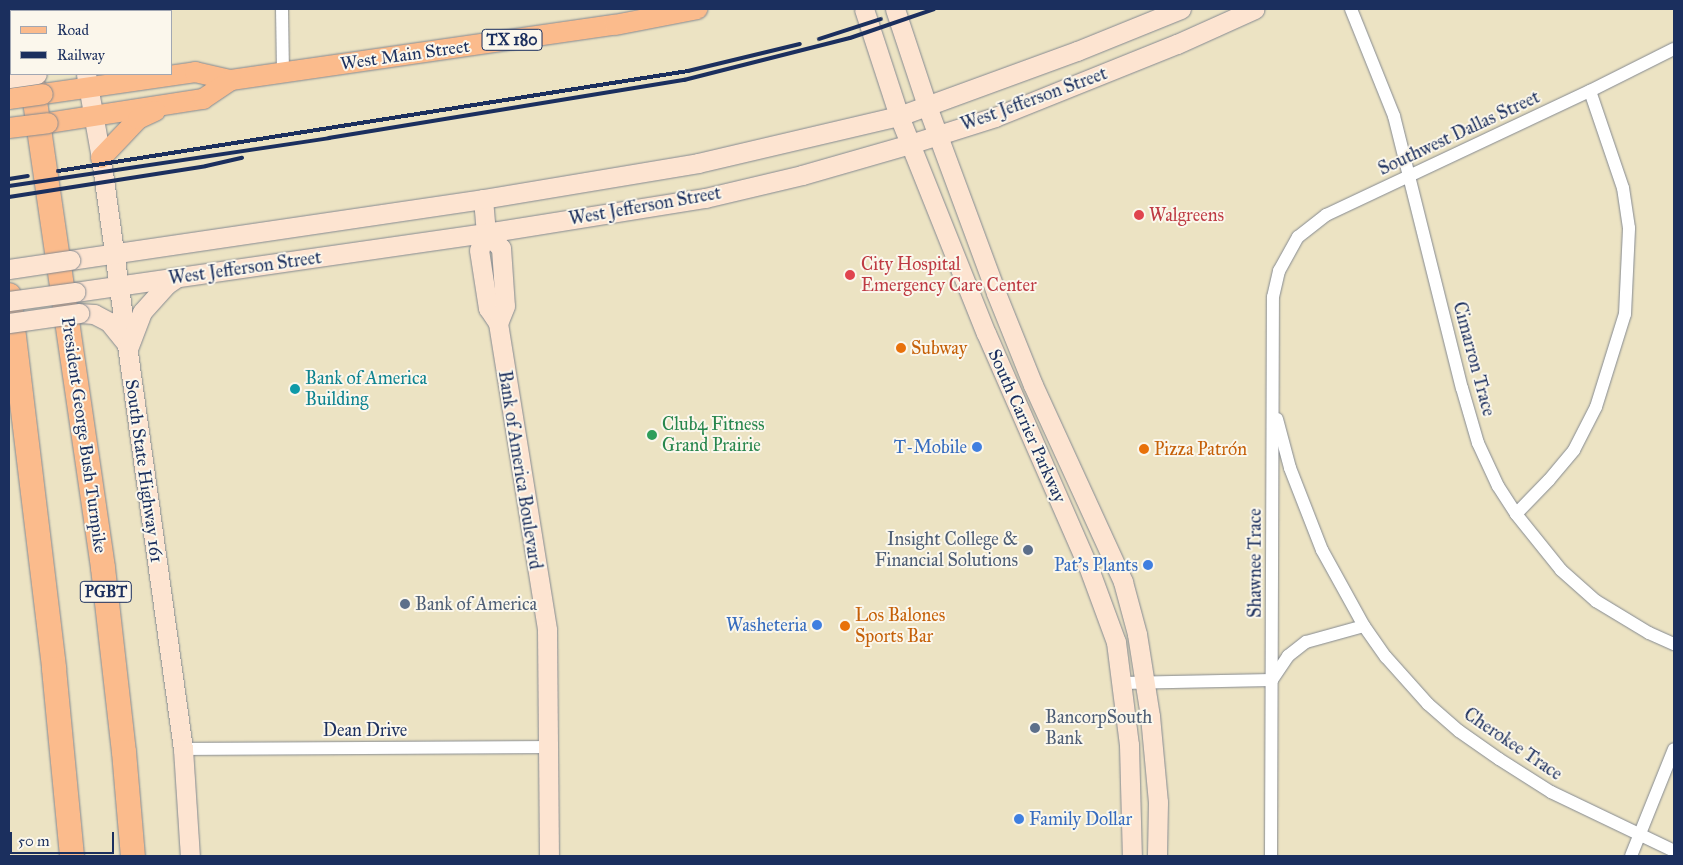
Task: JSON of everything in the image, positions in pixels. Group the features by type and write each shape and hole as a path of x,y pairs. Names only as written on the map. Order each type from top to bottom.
{"highway":[{"name":"President George Bush Turnpike","path":"37,84 103,568 123,742 133,856"},
{"path":"9,295 54,669 72,856"}],"main road":[{"name":"West Main Street","path":"172,74 195,72 231,80 615,25 697,9"},
{"name":"South Carrier Parkway","path":"864,9 910,144 986,333 1088,566 1116,642 1129,745 1132,856"},
{"name":"South Carrier Parkway","path":"894,9 927,106 939,134 996,293 1033,385 1123,582 1137,634 1145,682 1158,802 1157,856"},
{"name":"West Jefferson Street","path":"9,268 483,199 698,162 899,116 1076,51 1181,9"},
{"name":"West Jefferson Street","path":"9,301 486,233 706,198 802,175 995,117 1100,76 1255,9"},
{"path":"9,78 30,75"},
{"name":"West Main Street","path":"9,99 37,84 155,75"},
{"name":"South State Highway 161","path":"87,80 101,158 183,749 190,856"},
{"name":"West Main Street","path":"9,128 203,99 231,80"},
{"path":"101,158 138,119 168,104"},
{"path":"483,199 486,233"},
{"name":"Bank of America Boulevard","path":"486,233 500,248 505,306 498,323 547,630 549,856"},
{"path":"127,348 142,312 166,285 176,278"},
{"path":"9,323 79,313 94,314 109,322 127,348"}],"street":[{"path":"282,9 283,72"},
{"name":"Cimarron Trace","path":"1352,9 1394,116 1462,388 1478,443 1498,486 1516,514 1561,570 1596,601 1649,632 1674,644"},
{"name":"Southwest Dallas Street","path":"1279,271 1298,237 1326,215 1590,91 1674,49"},
{"path":"1516,514 1549,480 1574,450 1596,407 1625,314 1629,228 1626,204 1623,188 1590,91"},
{"name":"Shawnee Trace","path":"1271,856 1273,297 1279,271"},
{"name":"Cherokee Trace","path":"1273,403 1290,468 1322,550 1364,626 1386,657 1428,704 1459,731 1498,759 1552,792 1674,851"},
{"path":"1122,683 1272,680 1288,656 1306,642 1364,626"},
{"name":"Dean Drive","path":"183,749 548,747"},
{"path":"1631,856 1674,749"}],"railway":[{"path":"9,186 329,138 684,80 850,38 934,9"},
{"path":"819,39 881,19"},
{"path":"58,171 688,71 800,44"},
{"path":"9,197 206,166 242,158"},
{"path":"9,179 28,176"}],"place":[{"name":"Walgreens","path":"1139,215"},
{"name":"City Hospital Emergency Care Center","path":"850,275"},
{"name":"Subway","path":"901,348"},
{"name":"Bank of America Building","path":"295,389"},
{"name":"Club4 Fitness Grand Prairie","path":"652,435"},
{"name":"T-Mobile","path":"977,447"},
{"name":"Pizza Patrón","path":"1144,449"},
{"name":"Insight College & Financial Solutions","path":"1028,550"},
{"name":"Pat's Plants","path":"1148,565"},
{"name":"Bank of America","path":"405,604"},
{"name":"Washeteria","path":"817,625"},
{"name":"Los Balones Sports Bar","path":"845,626"},
{"name":"BancorpSouth Bank","path":"1035,728"},
{"name":"Family Dollar","path":"1019,819"}]}
